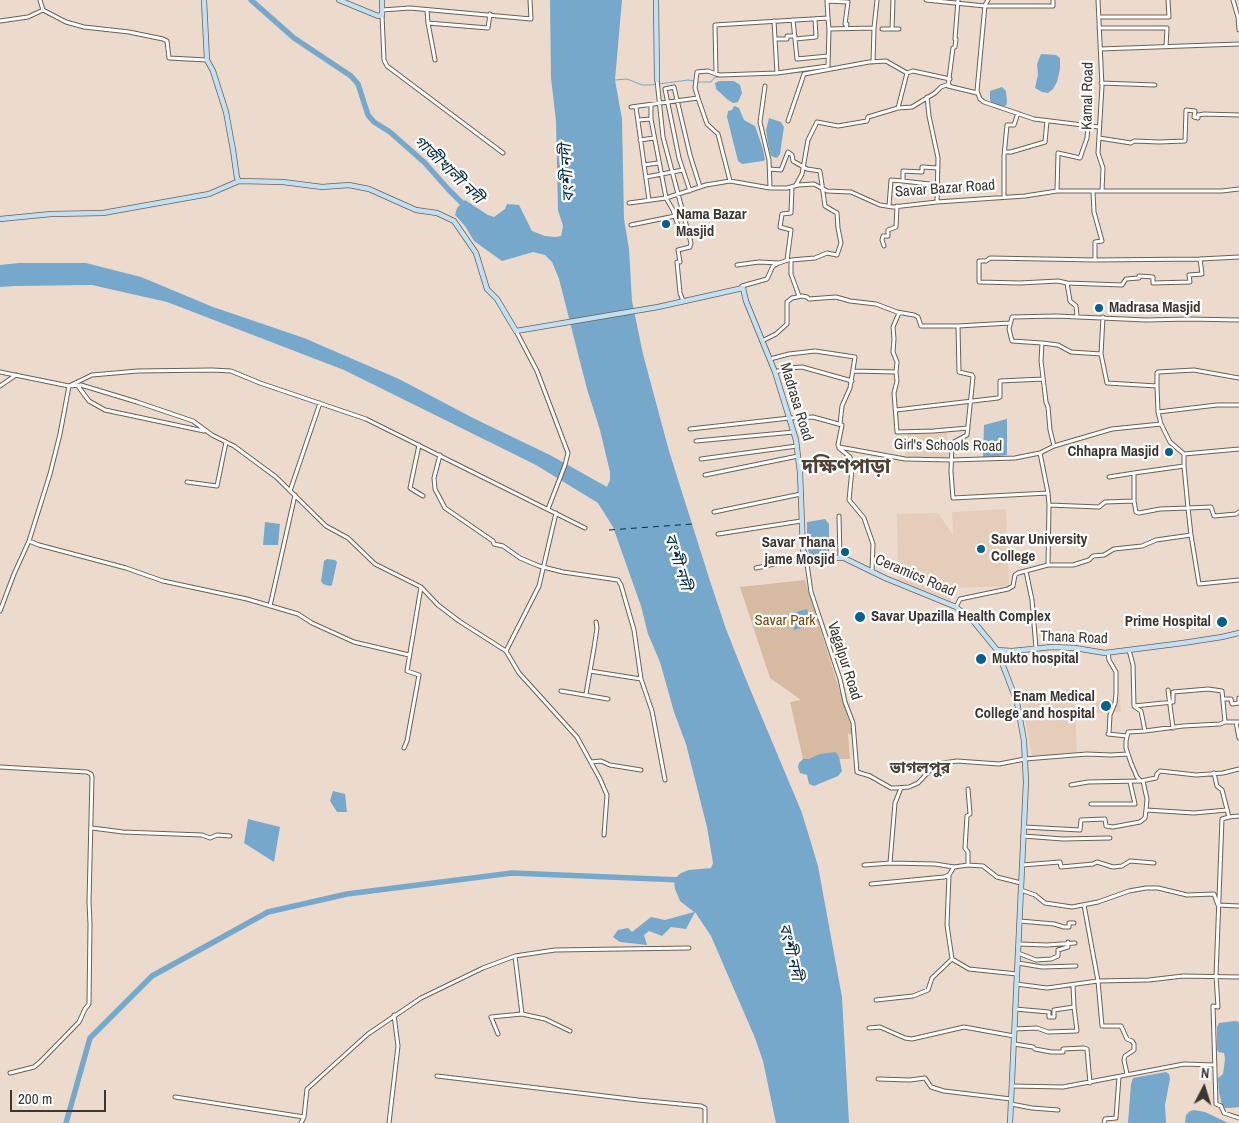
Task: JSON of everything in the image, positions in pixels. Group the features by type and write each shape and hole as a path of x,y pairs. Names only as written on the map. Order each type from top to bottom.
{"street":[{"path":"40,0 43,10 66,22 84,27 130,32 163,39 167,41 169,58 208,60"},
{"path":"204,0 208,60 226,112 239,181"},
{"path":"339,0 378,16 382,13 410,8 531,19 530,0"},
{"path":"382,0 384,60 387,66 502,153"},
{"path":"656,0 657,88 663,137 691,243 690,247 678,250 680,293 683,302"},
{"path":"873,62 876,0"},
{"path":"892,29 893,0"},
{"path":"926,0 958,1 985,6 1053,6 1053,0"},
{"path":"988,0 985,6 978,93 984,102 1034,119 1099,127"},
{"name":"Kamal Road","path":"1098,0 1102,83 1098,152 1103,168 1102,191"},
{"path":"1099,17 1169,17 1168,0"},
{"path":"1233,0 1238,17 1239,30"},
{"path":"730,181 718,134 707,124 698,98 695,88 697,72 708,71 720,75 777,73 828,66 829,29 827,1 848,2 846,28"},
{"path":"949,84 953,48 956,39 958,1"},
{"path":"0,21 28,17 43,10"},
{"path":"427,10 435,60"},
{"path":"428,24 488,28 490,14"},
{"path":"716,74 714,25 828,18"},
{"path":"774,38 787,39 787,36 816,37 815,19"},
{"path":"793,20 797,59 828,56"},
{"path":"774,21 777,73"},
{"path":"829,29 874,28"},
{"path":"1099,28 1167,28 1166,47"},
{"path":"882,29 899,29"},
{"path":"1100,48 1239,44"},
{"path":"788,121 804,74 886,61 907,73 913,71 950,79"},
{"path":"898,108 907,73"},
{"path":"1102,83 1155,85"},
{"path":"949,84 948,86 978,93"},
{"path":"799,296 791,274 789,260 791,230 780,227 782,214 791,213 794,186 800,179 804,167 808,140 816,122 838,126 867,121 868,117 898,108 912,107 935,93 941,87 949,84"},
{"path":"764,86 760,122 770,169 770,188"},
{"path":"690,191 683,170 664,89 674,87 690,155 700,187"},
{"path":"927,97 938,158 937,202"},
{"path":"631,107 659,105 698,98"},
{"path":"651,105 654,138 666,198 678,226"},
{"path":"636,107 649,200"},
{"path":"1099,138 1131,142 1185,141 1186,110 1195,111 1194,118 1204,114 1239,115"},
{"path":"1004,197 1007,125 1014,125 1018,113"},
{"path":"638,120 651,119"},
{"path":"1005,152 1045,142 1047,121"},
{"path":"1056,191 1058,154 1080,158 1087,138 1088,126"},
{"path":"640,140 654,138"},
{"path":"737,265 759,262 777,263 815,258 827,253 837,255 841,247 837,213 825,206 820,171 793,162 792,155 788,152 781,170 770,169"},
{"path":"644,165 659,162"},
{"path":"903,181 904,171 922,172 922,167 938,168"},
{"path":"646,177 683,170"},
{"path":"889,206 891,180 938,185"},
{"path":"0,220 51,214 104,213 209,194 239,181 283,182 322,187 358,186 384,194 416,210 445,216 454,221 474,248 487,288 497,299 537,372 568,453 566,465 548,509"},
{"name":"Savar Bazar Road","path":"629,203 666,198 700,187 730,181 770,188 814,184 827,191 855,193 873,202 889,206 1025,196 1056,191 1222,191 1239,189"},
{"path":"1093,192 1094,212 1102,240 1095,242 1095,260"},
{"path":"884,246 883,236 888,236 888,230 896,227 897,206"},
{"path":"630,225 675,216"},
{"path":"1200,259 1202,274 1189,275 1190,282 1153,283 1153,277 1139,276 1139,278 1126,279 1122,285 1058,281 1020,283 979,282 979,261 986,261 990,258 1095,260 1239,257"},
{"path":"516,331 658,307 743,287 767,279 773,266 777,263"},
{"path":"1067,283 1070,302 1076,306 1077,316"},
{"name":"Madrasa Road","path":"743,287 746,301 775,372 798,446 803,550 806,557"},
{"path":"762,341 776,334 787,324 787,302 799,296 814,299 836,297 850,302 876,304 899,313 914,315 922,326 1010,323"},
{"path":"899,313 892,328 894,339 893,352 897,362 897,381 894,393 898,432 968,428"},
{"path":"1101,354 1071,352 1058,345 1012,341 1010,323 1012,318 1018,316 1077,316 1146,320 1239,320"},
{"path":"1103,317 1101,354 1106,383 1157,386"},
{"path":"958,326 959,372 973,376 966,437 952,443 953,498 1048,493"},
{"path":"1042,343 1043,379 1054,446"},
{"path":"769,359 815,351 855,357 852,381 842,406 840,424 843,428 838,445 850,457 852,469 849,500 864,518 873,544 872,571"},
{"path":"775,372 802,367 852,381"},
{"path":"1239,378 1194,370 1158,372 1157,374 1158,412 1161,424 1170,442 1184,454 1239,449"},
{"path":"69,386 92,376 115,373 231,371 260,383 366,419 585,528"},
{"path":"853,371 896,372"},
{"path":"0,372 69,386 78,386 137,402 193,421 209,433 234,446 276,477 326,526 348,538 375,564 421,587 438,605 459,621 506,651 518,673 577,737 607,795 604,835"},
{"path":"0,386 16,374"},
{"path":"896,410 970,403 999,398 1000,381 1043,379"},
{"path":"0,611 14,574 30,541 50,474 69,386"},
{"path":"78,386 89,401 105,410 209,433"},
{"path":"290,491 320,402"},
{"path":"1158,412 1217,405 1239,405"},
{"path":"690,429 813,417 840,424"},
{"name":"Girl's Schools Road","path":"839,447 905,459 1015,458 1040,453 1054,446 1112,429 1161,424"},
{"path":"696,441 794,432"},
{"path":"187,482 216,486 226,442"},
{"path":"419,445 410,488 423,496"},
{"path":"701,459 798,446"},
{"path":"1040,453 1049,506 1048,565"},
{"path":"1184,454 1188,508 1199,584 1239,580"},
{"path":"440,455 434,478 435,489 445,508 493,541 494,544 503,546 520,558 539,566 563,572 618,580 634,630 641,679 652,711 665,780"},
{"path":"706,475 799,456"},
{"path":"1109,477 1184,466"},
{"path":"1134,473 1136,512 1211,507 1214,516 1236,514 1239,512"},
{"path":"714,512 801,494"},
{"path":"270,606 295,495"},
{"path":"1049,506 1099,507 1105,502 1134,501"},
{"path":"506,651 538,586 556,513"},
{"path":"839,516 840,557"},
{"path":"718,534 801,521"},
{"path":"956,607 963,597 1008,589 1013,586 1015,575 1026,571 1048,565 1073,565 1089,560 1093,556 1104,555 1114,549 1142,546 1156,540 1192,534"},
{"path":"30,541 126,568 163,581 298,614 354,642 409,655"},
{"path":"756,568 806,557"},
{"name":"Ceramics Road","path":"806,557 840,557 956,607 974,622 997,650 1017,702 1025,759 1026,782 1010,1123"},
{"name":"Vagalpur Road","path":"806,557 811,592 853,723 857,772 870,776 891,788 901,788"},
{"path":"1026,571 1032,600 1036,648"},
{"path":"404,748 407,742 419,674 407,671 421,587"},
{"path":"586,694 595,642 596,622"},
{"name":"Thana Road","path":"997,650 1075,648 1108,652 1222,638 1239,633"},
{"path":"1129,650 1133,665 1134,706 1141,712 1145,732"},
{"path":"1108,652 1109,660 1116,672 1115,703 1110,715 1108,734 1127,736"},
{"path":"590,671 641,679"},
{"path":"1168,690 1173,728"},
{"path":"1134,706 1173,702 1173,692 1222,690 1225,722"},
{"path":"562,691 608,699"},
{"path":"1224,699 1231,699 1232,704 1239,703 1239,698"},
{"path":"1024,828 1080,830 1081,820 1105,819 1106,826 1113,827 1140,822 1145,818 1147,799 1142,781 1137,777 1126,748 1128,732 1145,732 1183,726 1238,722 1239,738"},
{"path":"890,863 895,802 901,788 918,783 936,764 957,761 998,764 1025,759 1087,754 1128,754"},
{"path":"590,762 601,762 641,770"},
{"path":"0,767 91,774 92,784 89,1004 79,1022 40,1062 34,1067 10,1073"},
{"path":"1071,785 1088,782 1142,781 1156,778 1160,771 1196,775 1239,769"},
{"path":"1214,773 1217,786 1222,790 1229,817"},
{"path":"1091,804 1135,804 1130,782"},
{"path":"968,790 970,814 968,816 965,848 968,852 968,864"},
{"path":"1146,810 1194,813 1227,810"},
{"path":"1239,816 1222,819 1216,976 1218,1007 1212,1006 1216,1104 1221,1106 1224,1113 1239,1118"},
{"path":"92,828 124,832 202,835 210,838 217,834 230,836"},
{"path":"1023,836 1071,839 1110,838"},
{"path":"1021,865 1060,862 1061,867 1097,862 1113,867 1122,866 1130,861 1154,863"},
{"path":"864,865 929,863 954,867 968,864 983,866 997,876 1020,883"},
{"path":"952,959 947,925 949,875 954,867"},
{"path":"872,884 949,875"},
{"path":"1020,890 1035,895 1045,904 1072,906 1084,905 1129,891 1158,888 1187,894 1214,894 1218,905"},
{"path":"1084,905 1098,981 1102,1026 1121,1026 1127,1040 1132,1041 1134,1044 1134,1050 1125,1056 1124,1060 1127,1074"},
{"path":"1218,905 1239,906"},
{"path":"1019,921 1054,924 1064,927 1069,927 1069,924 1074,923"},
{"path":"1018,952 1036,960 1051,958 1058,956 1058,950 1068,947 1068,942"},
{"path":"1018,944 1047,945 1075,943"},
{"path":"301,1123 304,1117 307,1089 368,1034 394,1015 447,984 515,956 555,950 689,948"},
{"path":"515,956 522,1014"},
{"path":"952,959 969,969 1017,974"},
{"path":"876,1000 914,996 928,990 932,978 952,959"},
{"path":"1017,963 1042,968 1076,966"},
{"path":"1016,984 1037,988 1072,986 1098,981 1149,980 1183,976 1239,977"},
{"path":"1014,1029 1036,1028 1056,1032 1077,1031 1072,986"},
{"path":"1015,1009 1049,1012 1049,1017 1054,1017 1054,1010 1074,1007"},
{"path":"498,1034 491,1017 522,1014 545,1019 570,1031"},
{"path":"389,1123 398,1046 394,1015"},
{"path":"869,1028 880,1028 912,1039 964,1027 1014,1036"},
{"path":"1014,1044 1051,1052 1063,1052 1063,1049 1087,1049 1090,1083"},
{"path":"1012,1086 1063,1087 1184,1064 1215,1065"},
{"path":"437,1076 702,1106 705,1108 705,1123"},
{"path":"1104,1123 1104,1119 1116,1118 1119,1076"},
{"path":"878,1079 910,1080 925,1078 931,1087 944,1091 1011,1102 1032,1108 1058,1110"},
{"path":"175,1097 304,1117"}],"shaded area":[{"path":"947,427 948,460 905,459 907,430"},
{"path":"1006,509 1009,586 955,588 951,601 898,580 897,514 938,513 953,535 952,512"},
{"path":"1074,688 1077,756 1032,758 1022,701"},
{"name":"Enam Medical College and hospital","path":"1120,699 1121,712 1091,714 1092,701"}],"green space":[{"name":"Savar Park","path":"805,580 840,692 843,691 845,708 854,737 848,733 850,759 803,759 790,702 801,700 770,678 740,587"}],"water":[{"name":"বংশী নদী","path":"550,0 622,0 615,80 622,119 624,219 629,249 632,301 643,354 669,451 710,581 745,677 802,813 818,866 842,997 849,1123 776,1123 763,1061 755,1038 711,936 695,912 686,929 671,927 662,936 649,931 644,935 647,945 620,942 613,937 618,930 628,928 632,932 651,917 665,920 694,912 680,901 675,889 674,879 681,873 689,870 711,868 713,863 707,827 686,744 674,712 660,662 648,634 641,606 613,527 598,503 536,465 344,370 167,302 92,285 0,287 0,265 19,263 86,263 141,277 213,307 304,338 399,379 475,419 550,455 607,487 610,480 610,472 600,430 587,389 559,279 552,262 545,255 533,252 502,261 474,241 465,226 455,215 457,208 465,200 494,217 505,209 507,204 519,205 532,231 545,236 561,236 563,226 558,210 556,121 551,78"},
{"path":"1041,54 1056,55 1060,58 1057,82 1048,93 1035,88 1038,74 1037,64"},
{"path":"719,81 734,81 740,85 742,93 738,102 733,103 716,89 715,83"},
{"path":"1002,87 1006,91 1006,106 993,104 990,100 990,91"},
{"path":"734,106 739,108 744,120 755,126 765,160 742,164 738,161 727,117 728,111 732,110"},
{"path":"769,118 781,122 784,127 780,154 777,158 771,156 768,144 766,130"},
{"path":"1007,419 1007,455 983,458 984,425"},
{"path":"825,519 829,524 829,556 810,556 807,546 807,522"},
{"path":"265,522 280,524 278,545 263,545"},
{"path":"327,559 337,562 332,585 330,586 323,584 321,581 324,561"},
{"path":"807,609 811,625 794,630 788,617 789,614"},
{"path":"836,752 842,771 838,776 814,786 809,784 807,775 800,773 799,763 803,759"},
{"path":"333,791 345,794 347,812 337,812 330,801"},
{"path":"248,819 280,827 274,862 244,843"},
{"path":"1239,1022 1239,1107 1225,1108 1222,1105 1219,1093 1218,1078 1223,1074 1225,1059 1224,1053 1218,1052 1217,1049 1217,1027 1219,1023"},
{"path":"1166,1072 1169,1074 1170,1079 1165,1105 1166,1123 1128,1123 1133,1078"},
{"path":"1194,1110 1205,1112 1228,1123 1185,1123 1186,1115"}],"waterway":[{"name":"গাজীখালী নদী","path":"251,0 294,38 351,76 358,84 368,115 374,122 390,132 425,163 467,208"},
{"path":"845,65 859,62"},
{"path":"781,74 819,70"},
{"path":"698,82 711,82 714,78 722,76"},
{"path":"615,80 627,79 642,85 694,81"},
{"path":"66,1123 90,1038 152,976 268,912 347,894 512,873 681,880"}],"ferry route":[{"path":"609,530 692,524"}],"place":[{"name":"Nama Bazar Masjid","path":"666,224"},
{"name":"Madrasa Masjid","path":"1099,308"},
{"name":"Chhapra Masjid","path":"1169,452"},
{"name":"Savar University College","path":"981,549"},
{"name":"Savar Thana jame Mosjid","path":"845,552"},
{"name":"Savar Upazilla Health Complex","path":"860,617"},
{"name":"Prime Hospital","path":"1222,622"},
{"name":"Mukto hospital","path":"981,659"},
{"name":"Enam Medical College and hospital","path":"1106,706"}],"district":[{"name":"দক্ষিণপাড়া","path":"846,468"},
{"name":"ভাগলপুর","path":"920,769"}]}
